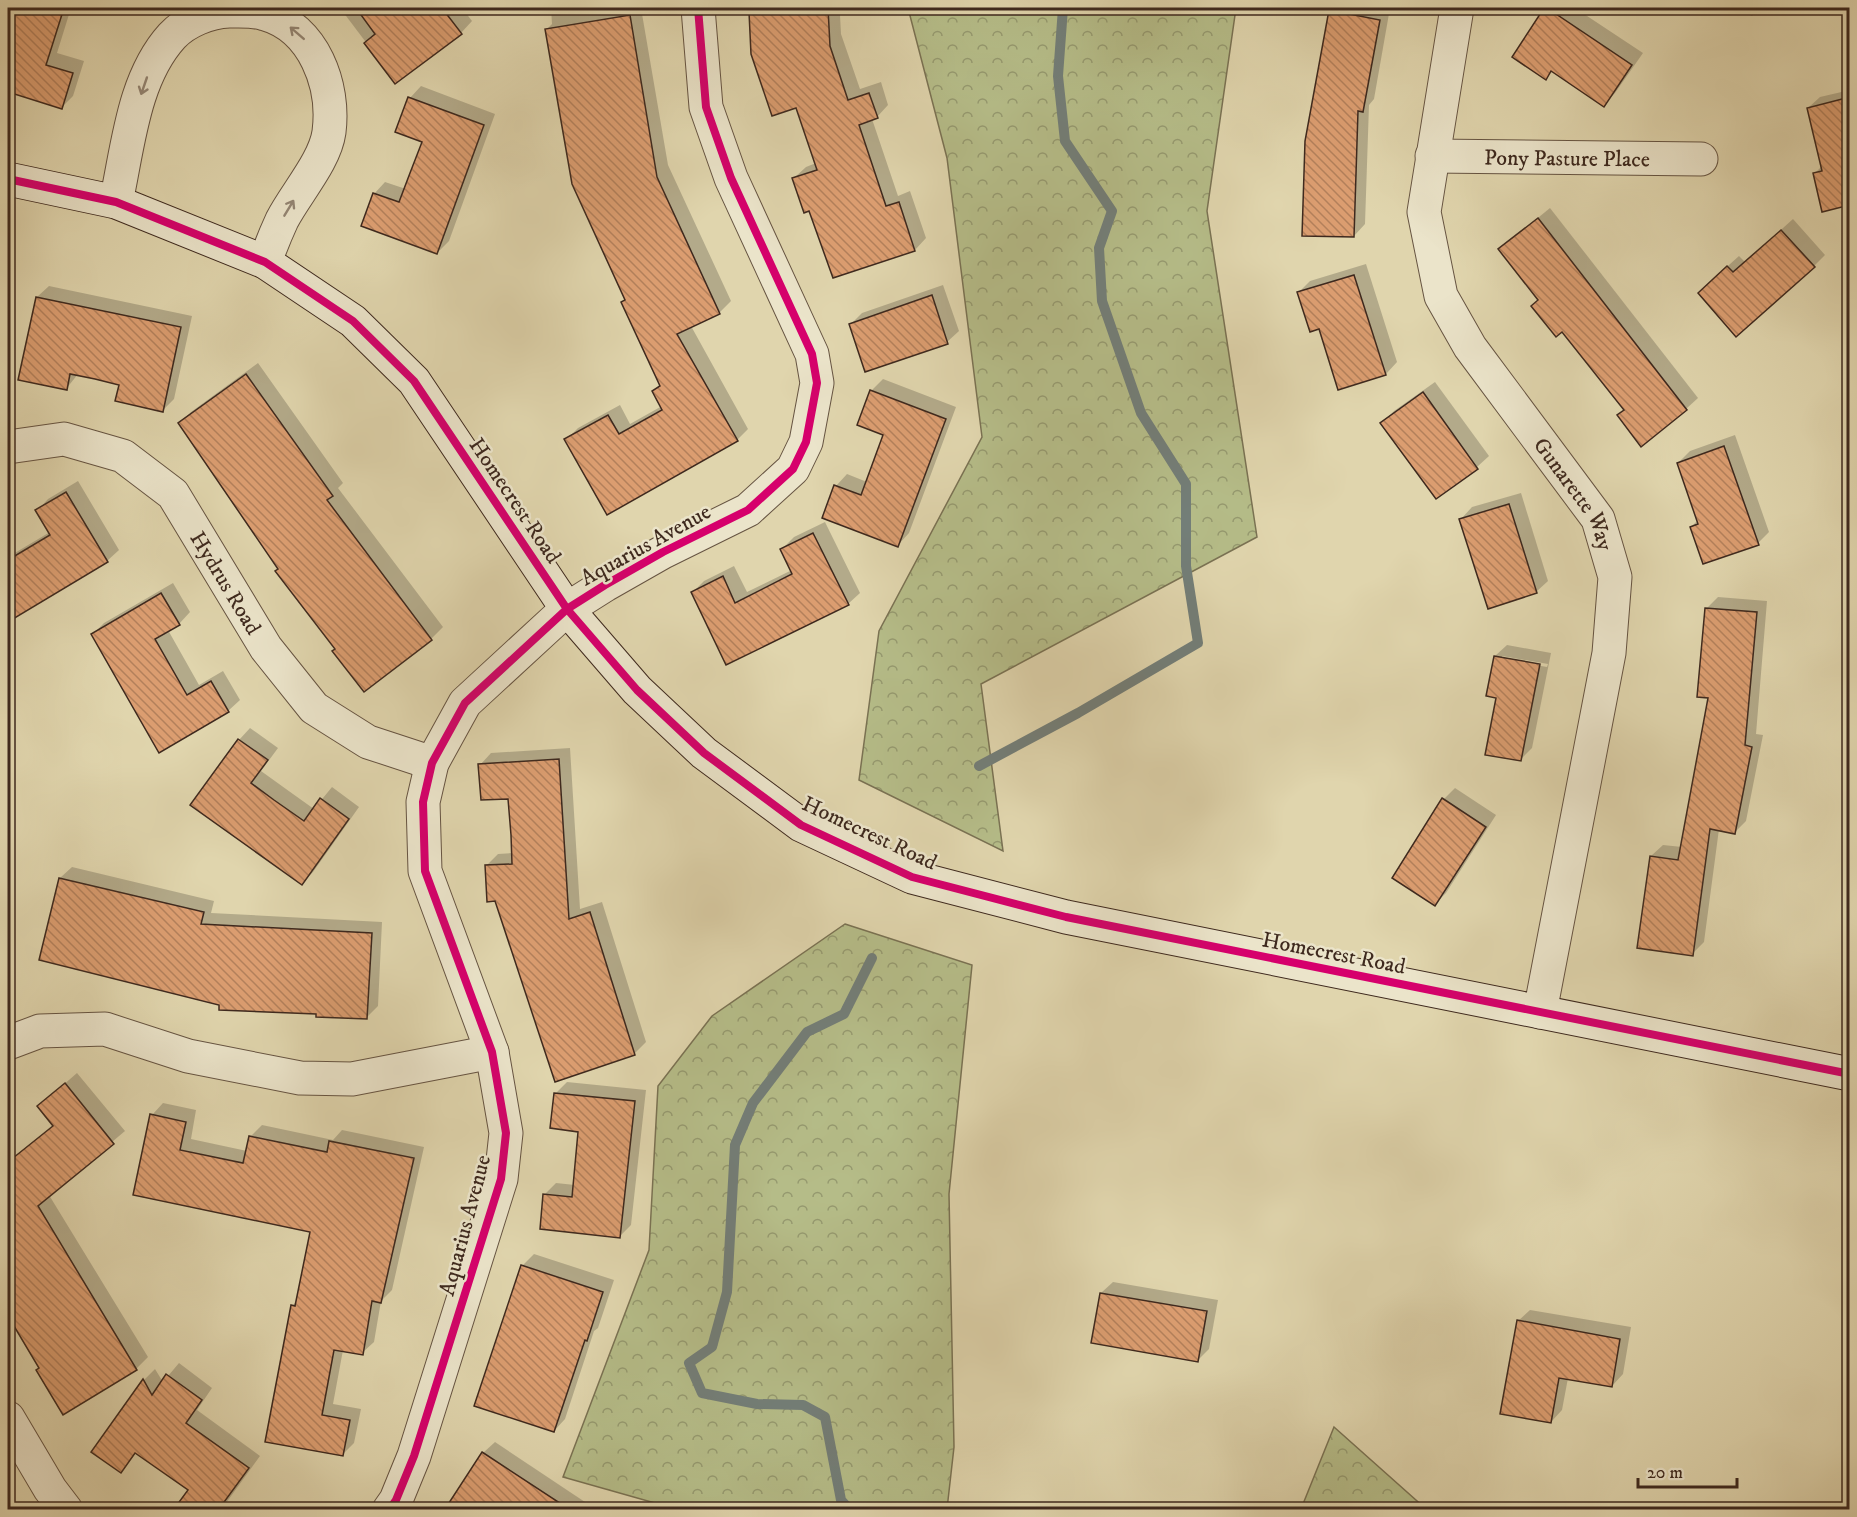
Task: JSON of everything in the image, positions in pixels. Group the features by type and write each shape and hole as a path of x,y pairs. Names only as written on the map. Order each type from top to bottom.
{"street":[{"name":"Aquarius Avenue","path":"389,1509 396,1500 414,1456 501,1179 506,1133 492,1052 425,871 423,802 432,763 465,703 567,609 663,552 748,510 792,469 806,442 817,383 812,354 731,178 706,107 698,8"},
{"name":"Gunarette Way","path":"1457,8 1424,212 1441,296 1470,347 1598,519 1615,577 1609,653 1540,1011"},
{"path":"116,202 136,109 148,76 164,46 182,28 205,16 221,12 244,11 265,14 284,22 301,34 316,56 325,82 329,133 320,156 282,219 265,262"},
{"name":"Pony Pasture Place","path":"1432,156 1701,159"},
{"name":"Homecrest Road","path":"8,179 116,202 265,262 353,321 414,381 567,609 637,690 704,753 801,825 912,877 1066,917 1850,1074"},
{"name":"Hydrus Road","path":"8,447 64,439 123,456 172,494 266,648 314,708 368,742 432,763"},
{"path":"8,1043 40,1031 105,1029 188,1056 300,1078 352,1079 492,1052"},
{"path":"8,1418 50,1489 66,1509"}],"green space":[{"path":"908,8 1236,8 1207,211 1257,537 981,684 1003,851 859,780 879,631 982,437 947,158"},
{"path":"845,924 972,965 949,1194 954,1447 947,1509 676,1509 563,1477 649,1250 658,1086 712,1016"},
{"path":"1334,1427 1426,1509 1301,1509"}],"building":[{"path":"8,8 64,8 46,65 73,73 62,109 8,92"},
{"path":"356,8 442,8 462,34 395,84 364,43 375,34"},
{"path":"774,8 828,8 830,46 848,100 869,93 878,118 859,125 886,206 899,202 915,251 833,278 809,211 804,213 792,178 817,170 796,108 772,116 751,54 749,12 774,12"},
{"path":"1544,8 1632,65 1604,107 1551,71 1546,80 1512,57"},
{"path":"1329,10 1380,20 1363,112 1358,111 1354,237 1302,236 1305,141"},
{"path":"630,15 657,177 720,314 677,334 738,441 607,515 564,439 608,415 619,434 662,410 652,391 660,386 621,302 625,300 572,184 545,29"},
{"path":"408,97 484,125 437,254 361,226 373,193 399,202 422,142 395,132"},
{"path":"1850,97 1850,205 1822,212 1813,173 1822,171 1807,108"},
{"path":"1538,218 1687,410 1641,447 1617,415 1624,410 1562,332 1556,337 1531,306 1538,300 1498,249"},
{"path":"1781,230 1815,267 1736,337 1698,293 1727,266 1733,272"},
{"path":"1354,275 1386,375 1338,390 1319,329 1310,332 1297,292"},
{"path":"932,295 948,344 865,372 849,324"},
{"path":"36,297 181,327 163,412 115,401 119,385 95,379 70,374 67,390 18,380"},
{"path":"246,374 333,496 327,500 432,640 364,692 332,651 335,649 275,571 278,569 178,423"},
{"path":"870,390 946,419 898,547 822,518 834,485 861,495 883,435 857,425"},
{"path":"1423,392 1478,469 1436,499 1380,423"},
{"path":"1724,446 1759,545 1703,564 1690,527 1698,524 1677,463"},
{"path":"66,492 108,562 8,622 8,560 50,535 35,510"},
{"path":"1509,504 1537,593 1488,609 1459,519"},
{"path":"813,533 849,605 726,665 691,592 723,576 735,603 792,574 780,549"},
{"path":"161,593 180,625 155,639 187,695 211,681 229,712 159,753 91,634"},
{"path":"1705,608 1757,612 1745,745 1752,747 1735,834 1710,829 1693,956 1637,948 1650,856 1678,860 1708,698 1697,697"},
{"path":"1494,656 1540,664 1521,761 1485,755 1496,698 1486,696"},
{"path":"238,739 268,760 251,783 274,800 304,821 320,798 349,819 302,885 190,805"},
{"path":"559,759 569,919 590,912 635,1055 555,1082 495,901 487,902 485,865 512,864 511,835 508,799 481,800 478,764"},
{"path":"1442,798 1486,827 1435,906 1392,878"},
{"path":"59,878 204,912 201,924 372,933 367,1019 316,1017 316,1014 219,1010 219,1005 39,960"},
{"path":"65,1083 114,1144 38,1206 137,1370 63,1415 36,1370 39,1368 8,1316 8,1162 53,1126 37,1106"},
{"path":"554,1093 635,1101 620,1238 540,1229 543,1194 572,1197 578,1132 550,1128"},
{"path":"150,1114 186,1122 180,1150 243,1163 249,1136 327,1152 329,1141 414,1158 381,1303 372,1301 363,1355 334,1350 322,1415 350,1420 343,1456 265,1442 291,1305 295,1306 310,1232 133,1195"},
{"path":"521,1265 603,1292 554,1432 474,1406"},
{"path":"1100,1293 1207,1311 1198,1362 1091,1343"},
{"path":"1517,1320 1620,1339 1612,1387 1559,1378 1551,1423 1500,1414"},
{"path":"166,1374 202,1400 186,1423 249,1468 219,1509 174,1509 188,1490 135,1453 121,1473 91,1452 143,1379 152,1395"},
{"path":"482,1452 569,1509 445,1509"}],"waterway":[{"path":"979,766 1078,713 1198,643 1186,566 1186,484 1141,413 1102,301 1099,248 1112,211 1065,141 1058,76 1063,8"},
{"path":"850,1510 841,1500 825,1417 803,1405 757,1404 702,1393 689,1363 712,1347 727,1292 735,1145 753,1103 807,1032 844,1014 872,958"}],"cycle path":[{"path":"389,1510 396,1500 414,1456 501,1179 506,1133 492,1052 425,871 423,802 432,763 465,703 567,609 663,552 748,510 793,469 806,442 817,383 812,354 731,178 706,107 698,8"},
{"path":"8,179 116,202 265,262 353,321 414,381 567,609 637,690 704,753 801,825 912,877 1066,917 1850,1074"}]}
